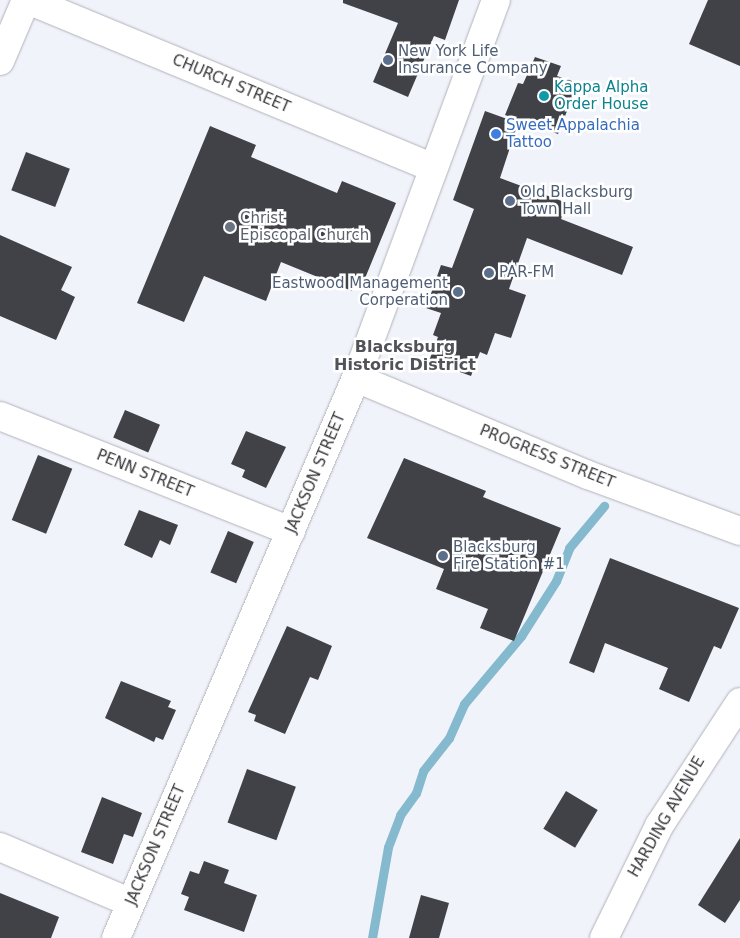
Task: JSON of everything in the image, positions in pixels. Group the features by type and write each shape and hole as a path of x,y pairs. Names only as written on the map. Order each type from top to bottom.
{"street":[{"path":"0,61 27,0"},
{"name":"CHURCH STREET","path":"27,0 434,168"},
{"name":"JACKSON STREET","path":"116,938 356,378 496,0"},
{"name":"PROGRESS STREET","path":"356,378 588,475 740,531"},
{"name":"PENN STREET","path":"0,416 291,531"},
{"name":"HARDING AVENUE","path":"604,938 659,826 740,702"},
{"path":"0,847 131,903"}],"building":[{"path":"343,0 459,0 445,40 434,36 408,97 373,82 398,23 343,3"},
{"path":"708,0 740,0 740,66 689,44"},
{"name":"Kappa Alpha Order House","path":"535,57 561,66 557,76 578,83 558,134 505,115 518,83 523,84"},
{"path":"485,111 518,123 500,178 567,203 561,219 633,247 622,275 527,238 509,289 526,295 511,338 495,333 487,355 480,352 471,376 429,361 438,337 433,335 441,313 426,308 441,265 452,268 474,209 453,200"},
{"name":"Christ Episcopal Church","path":"210,126 256,145 251,157 337,193 342,181 396,203 361,288 354,285 352,291 281,262 266,301 204,276 184,322 137,303"},
{"path":"26,152 70,169 55,207 11,190"},
{"path":"0,235 72,267 61,290 75,297 56,340 0,316"},
{"path":"125,410 160,425 148,452 113,438"},
{"path":"246,431 286,447 266,488 242,477 245,470 231,464"},
{"path":"38,455 72,469 46,534 12,520"},
{"path":"404,458 486,491 483,497 561,528 514,641 480,628 488,609 436,589 444,569 367,538"},
{"path":"139,510 178,525 170,545 160,540 152,558 124,545"},
{"path":"228,531 254,542 236,583 210,572"},
{"path":"610,558 739,608 721,649 714,646 689,702 659,689 668,668 605,643 594,673 569,663"},
{"path":"287,626 332,646 318,680 310,677 285,734 254,721 256,715 248,712"},
{"path":"121,681 171,701 168,707 176,710 163,740 156,737 154,742 105,718"},
{"path":"247,769 296,787 276,840 228,823"},
{"path":"566,791 598,810 575,848 543,829"},
{"path":"102,797 142,813 133,837 124,834 113,864 81,852"},
{"path":"740,838 740,900 725,923 698,905"},
{"path":"204,861 229,870 224,883 257,895 244,932 184,910 189,897 181,894 190,871 199,874"},
{"path":"0,893 59,917 51,938 0,938"},
{"path":"421,895 449,903 439,938 409,938"}],"waterway":[{"path":"372,938 388,847 400,815 416,793 423,771 449,738 464,704 521,636 556,581 569,548 604,506"}],"place":[{"name":"New York Life Insurance Company","path":"388,60"},
{"name":"Kappa Alpha Order House","path":"544,96"},
{"name":"Sweet Appalachia Tattoo","path":"496,134"},
{"name":"Old Blacksburg Town Hall","path":"510,201"},
{"name":"Christ Episcopal Church","path":"230,227"},
{"name":"PAR-FM","path":"489,273"},
{"name":"Eastwood Management Corperation","path":"458,292"},
{"name":"Blacksburg Fire Station #1","path":"443,556"}],"district":[{"name":"Blacksburg Historic District","path":"405,356"}]}
